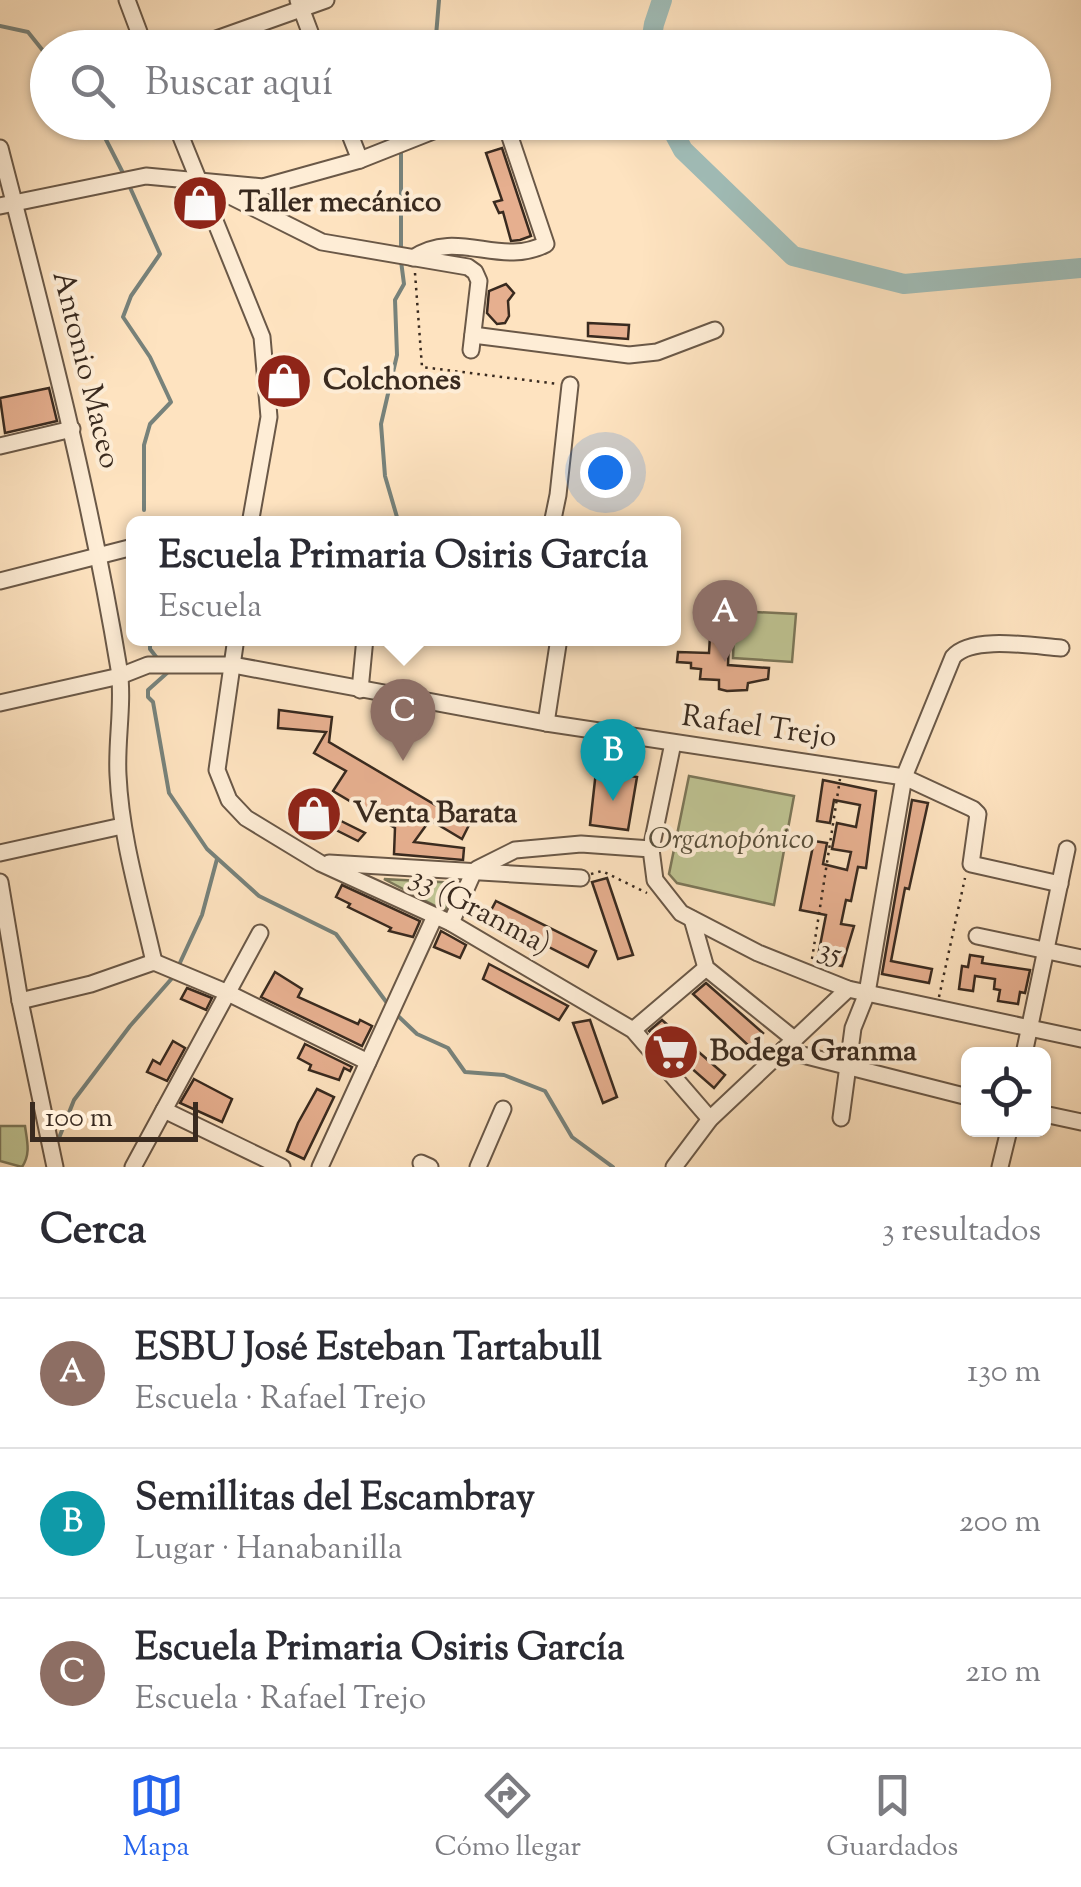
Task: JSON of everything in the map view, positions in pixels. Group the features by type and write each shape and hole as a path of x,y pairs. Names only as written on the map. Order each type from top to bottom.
{"street":[{"path":"127,0 138,30"},
{"path":"237,30 300,5 326,0"},
{"path":"300,5 309,30"},
{"path":"183,140 262,337 269,417 251,516"},
{"path":"352,140 360,160"},
{"path":"7,204 146,176 263,186 360,160 411,140"},
{"path":"413,258 430,247 446,244 510,253 531,252 546,244 511,140"},
{"name":"Antonio Maceo","path":"0,148 7,204 72,428 100,556 120,676 118,773 122,826 154,962"},
{"path":"200,181 322,242 468,267 479,282 472,342 629,355 657,352 715,330"},
{"path":"553,516 570,385"},
{"path":"0,446 72,428"},
{"path":"0,581 126,549"},
{"path":"841,1118 853,1028 867,993 904,777 953,657 960,648 975,644 1061,648"},
{"path":"233,665 235,646"},
{"path":"360,690 363,646"},
{"path":"546,723 558,646"},
{"name":"Rafael Trejo","path":"0,703 120,676 148,665 233,665 546,723 904,777 978,814 971,864"},
{"name":"33 (Granma)","path":"233,665 217,770 229,800 246,818 320,863 452,923 633,1030 710,1119"},
{"path":"673,743 651,849 655,880 687,916 706,968 789,1044 846,1068 961,1095"},
{"path":"0,853 122,826"},
{"path":"452,923 474,871 515,850 581,844 651,849"},
{"path":"1026,1047 1068,849"},
{"path":"320,863 580,878"},
{"path":"971,864 1060,884"},
{"path":"0,882 20,1001 56,1167"},
{"path":"320,1167 435,916"},
{"name":"35","path":"687,916 758,954 848,989 1081,1039"},
{"path":"133,1167 260,933"},
{"path":"977,936 1081,958"},
{"path":"20,1001 91,984 154,962 228,993 368,1062"},
{"path":"633,1030 706,968"},
{"path":"674,1167 710,1119 848,989"},
{"path":"478,1167 503,1108"},
{"path":"164,1110 282,1167"},
{"path":"1051,1116 1081,1122"},
{"path":"1000,1167 1006,1137"}],"path":[{"path":"810,976 842,768"},
{"path":"938,1008 961,888 971,864"},
{"path":"580,878 602,870 646,893"}],"green space":[{"path":"735,611 796,614 792,662 733,658"},
{"name":"Organopónico","path":"689,776 794,796 774,905 677,883 669,874"},
{"path":"384,879 458,883 445,911"},
{"path":"0,1126 25,1126 27,1152 22,1167 0,1161"}],"building":[{"path":"502,148 531,236 520,240 511,241 503,212 499,213 494,202 502,200 486,153"},
{"path":"506,284 514,293 508,301 509,316 505,323 497,324 487,313 489,291"},
{"path":"588,323 629,325 628,339 588,336"},
{"path":"49,388 57,421 5,433 0,398"},
{"path":"710,636 729,636 728,665 769,668 768,679 748,683 747,690 727,691 719,689 719,680 700,679 701,669 691,668 691,663 677,662 678,652 709,653"},
{"path":"279,710 332,717 329,742 469,825 462,839 430,820 414,842 464,848 463,860 394,854 395,828 333,791 346,771 314,753 326,732 278,728"},
{"path":"596,771 637,777 628,830 590,825"},
{"path":"823,780 876,791 866,868 858,867 851,901 846,900 841,924 854,926 842,966 817,961 826,915 800,910 814,841 827,843 823,864 847,870 851,852 832,849 837,823 856,827 860,805 834,800 830,823 817,821"},
{"path":"912,800 928,803 909,889 905,888 891,961 932,969 929,983 882,974"},
{"path":"331,816 365,833 358,841 326,825"},
{"path":"607,878 633,955 618,959 592,882"},
{"path":"342,885 420,921 413,937 389,931 391,928 348,907 350,904 336,897"},
{"path":"496,901 596,951 588,967 488,916"},
{"path":"441,931 466,945 460,958 434,947"},
{"path":"970,955 983,957 982,963 1030,970 1018,1004 998,1001 1000,990 994,989 995,979 975,976 973,991 959,989 962,966 968,967"},
{"path":"489,964 568,1006 559,1020 483,979"},
{"path":"275,972 302,989 298,997 358,1024 360,1020 372,1026 362,1046 261,997"},
{"path":"706,983 763,1033 750,1047 693,994"},
{"path":"187,988 212,998 206,1010 181,999"},
{"path":"590,1020 617,1097 603,1103 573,1023"},
{"path":"662,1020 725,1075 714,1088 649,1031"},
{"path":"173,1041 185,1048 167,1081 147,1072 153,1060 160,1064"},
{"path":"305,1044 352,1067 350,1071 344,1068 339,1080 309,1070 311,1065 298,1058"},
{"path":"194,1079 232,1099 222,1122 180,1103"},
{"path":"317,1089 334,1097 304,1159 287,1151"}],"waterway":[{"path":"436,30 439,0"},
{"path":"653,30 662,0"},
{"path":"0,26 30,34"},
{"path":"106,140 124,175"},
{"path":"678,140 683,150 793,256 904,284 1081,268"},
{"path":"401,151 401,252"},
{"path":"128,183 160,254 131,296 123,317 150,357 171,402 150,424 144,445 144,510"},
{"path":"397,516 385,476 381,424 397,355 395,300 404,284 401,261"},
{"path":"150,646 157,658"},
{"path":"165,670 167,673 148,690 148,697 153,702 169,793 207,849 259,896 336,934 390,1007"},
{"path":"178,967 202,915 217,859"},
{"path":"59,1138 74,1100 174,976"},
{"path":"396,1014 417,1034 448,1048 465,1072 504,1075 545,1091 572,1137 613,1167"}],"place":[{"name":"Taller mecánico","path":"200,203"},
{"name":"Colchones","path":"284,381"},
{"name":"ESBU José Esteban Tartabull","path":"725,662"},
{"name":"Escuela Primaria Osiris García","path":"403,761"},
{"name":"Semillitas del Escambray","path":"613,801"},
{"name":"Venta Barata","path":"314,814"},
{"name":"Bodega Granma","path":"671,1052"}]}
